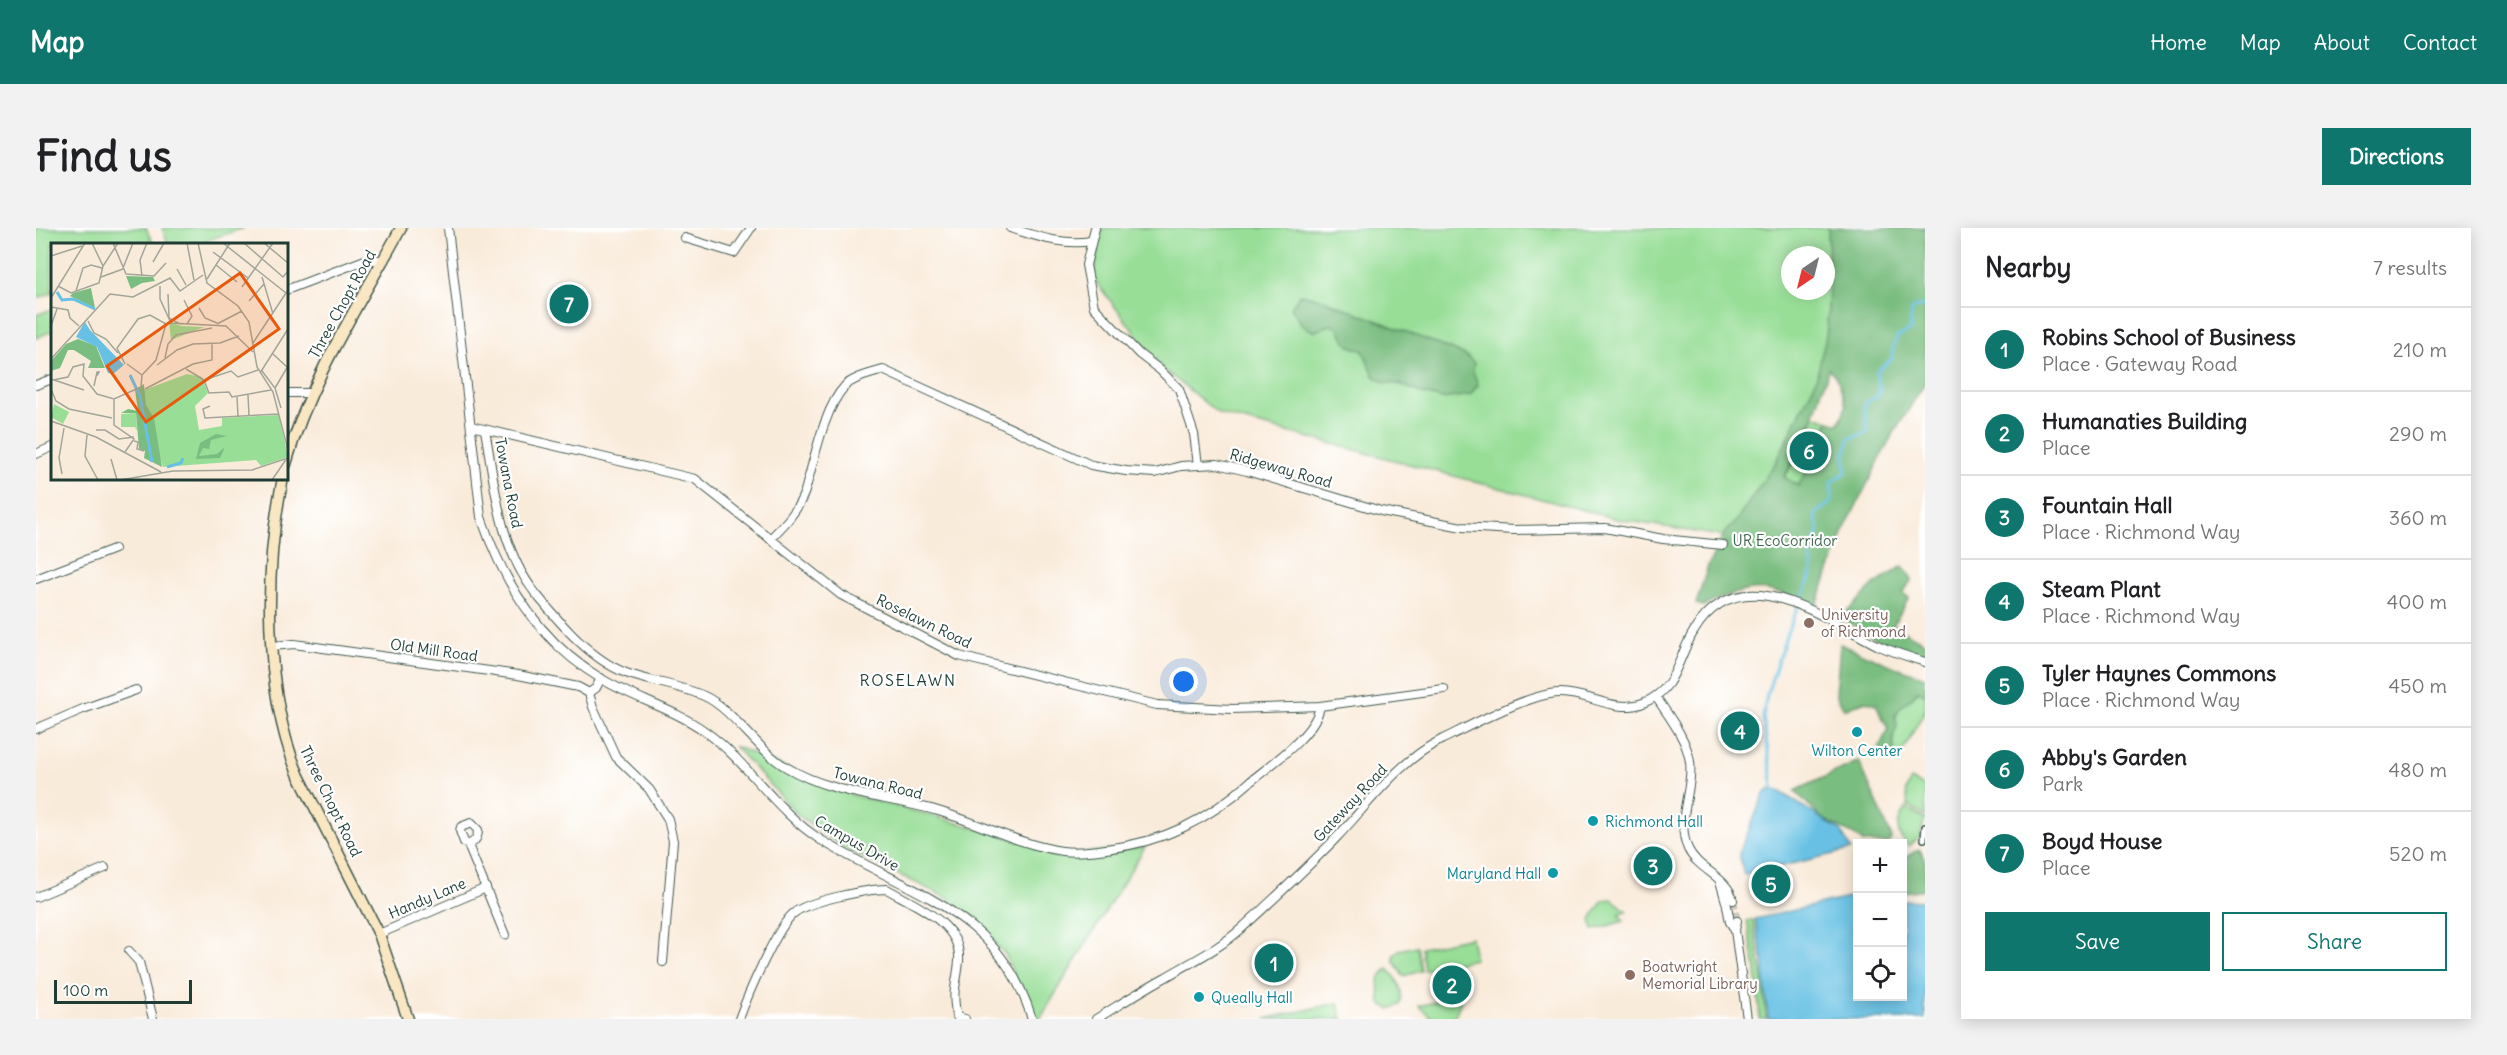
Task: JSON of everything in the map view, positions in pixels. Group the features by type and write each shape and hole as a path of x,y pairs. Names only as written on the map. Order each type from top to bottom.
{"main road":[{"name":"Three Chopt Road","path":"288,458 310,393 401,228"},
{"name":"Three Chopt Road","path":"283,480 272,553 270,596 279,712 290,753 305,789 379,934 408,1019"}],"street":[{"name":"Towana Road","path":"448,228 481,517 491,549 521,603 553,640 578,662 618,687"},
{"path":"685,238 734,253 751,228"},
{"path":"1010,228 1063,243 1090,241"},
{"path":"1095,228 1086,265 1094,307 1138,354 1160,370 1179,389 1194,435 1198,465"},
{"path":"288,289 365,260 375,258 384,260"},
{"name":"Ridgeway Road","path":"770,539 796,510 805,492 811,467 835,399 846,384 862,376 883,370 1091,465 1155,473 1181,466 1217,464 1381,512 1462,527 1514,530 1605,528 1663,539 1723,544"},
{"path":"36,386 51,379"},
{"path":"288,393 310,393"},
{"name":"Roselawn Road","path":"471,426 695,479 841,595 959,656 1157,705 1232,709 1320,706 1444,689"},
{"name":"Towana Road","path":"485,430 506,538 516,566 534,592 559,621 586,647 624,672 705,696 721,708 774,759 826,785 860,795 936,811 1047,848 1084,851 1143,843 1198,821 1245,787 1286,752 1315,722 1320,706"},
{"path":"36,454 51,447"},
{"path":"36,579 114,549"},
{"path":"1747,1019 1727,888 1703,868 1688,849 1684,823 1691,763 1687,750 1656,697 1672,680 1696,626 1716,608 1746,595 1772,596 1792,602 1881,646 1925,662"},
{"name":"Old Mill Road","path":"273,646 294,644 518,675 578,687 589,693"},
{"path":"618,687 624,672"},
{"path":"601,678 596,688 589,693 593,707 616,757 649,789 668,819 673,840 663,962"},
{"name":"Campus Drive","path":"618,687 678,714 705,731 734,756 768,795 799,824 820,839 958,915 985,936 1017,978 1032,1019"},
{"path":"36,729 136,690"},
{"name":"Gateway Road","path":"1096,1019 1222,945 1305,871 1403,766 1426,748 1540,696 1569,693 1626,706 1640,705 1656,697"},
{"path":"1923,840 1925,827"},
{"name":"Handy Lane","path":"468,845 505,935"},
{"path":"36,897 105,868"},
{"path":"739,1019 780,933 792,915 801,909 826,900 887,889 902,884"},
{"name":"Handy Lane","path":"379,934 486,888"},
{"path":"887,889 934,917 953,937 959,962 953,989 953,1001 957,1017 965,1019"},
{"path":"129,951 139,962 153,1019"}],"green space":[{"path":"36,228 146,228 153,243 51,243 51,293 38,298 36,292"},
{"path":"162,228 244,228 199,243 168,243"},
{"path":"1102,228 1835,228 1834,246 1781,246 1781,300 1829,300 1822,385 1732,538 1617,519 1219,414 1162,368 1093,278"},
{"name":"UR EcoCorridor","path":"1828,228 1925,228 1925,383 1889,441 1846,526 1816,607 1784,594 1759,590 1735,594 1703,606 1696,604 1708,566 1724,534 1735,523 1776,462 1816,380 1827,331 1828,300 1835,300 1835,246 1828,246","holes":["1829,369 1837,377 1846,406 1839,424 1829,421 1812,463 1798,486 1784,477 1805,441"]},
{"path":"1300,294 1322,299 1465,355 1474,363 1473,371 1478,385 1470,395 1443,399 1399,384 1386,383 1375,377 1362,349 1349,345 1339,328 1330,325 1314,332 1302,325 1291,307"},
{"path":"51,309 51,331 36,338 36,315"},
{"path":"1815,416 1829,421 1812,463 1799,487 1784,478 1800,453"},
{"path":"1903,566 1912,579 1903,593 1909,598 1893,625 1925,643 1925,658 1881,642 1842,617 1874,585"},
{"path":"1840,644 1925,677 1925,695 1918,690 1895,716 1897,726 1893,737 1894,751 1891,755 1879,748 1888,729 1876,704 1866,701 1844,709 1836,694"},
{"path":"1918,690 1925,695 1925,710 1898,760 1891,755 1894,751 1895,718 1903,703"},
{"path":"734,746 856,796 1068,854 1145,847 1040,1019 1033,1019 1005,954 959,908 943,896 844,848 798,815"},
{"path":"1859,761 1892,838 1859,839 1821,818 1795,791"},
{"path":"1911,780 1925,787 1925,816 1908,806 1906,790"},
{"path":"1906,808 1925,819 1920,837 1909,846 1907,839 1902,839 1899,833 1900,819"},
{"path":"1919,849 1925,858 1925,889 1907,891 1907,856"},
{"path":"1612,899 1627,911 1619,914 1624,921 1593,930 1591,919 1603,900"},
{"path":"1747,921 1753,921 1763,979 1766,1019 1760,1019 1756,970"},
{"path":"1471,937 1475,959 1424,970 1421,948"},
{"path":"1417,946 1421,971 1403,976 1394,961 1394,955 1399,950"},
{"path":"1387,969 1397,980 1401,990 1400,1005 1390,1009 1382,1005 1380,1001 1379,979"},
{"path":"1453,997 1461,1001 1454,1018 1433,1019 1419,1006"},
{"path":"1338,1003 1342,1019 1265,1019"}],"water":[{"path":"1769,790 1779,791 1841,831 1851,850 1744,875 1739,853 1764,794"},
{"path":"1853,897 1853,1001 1907,1001 1907,900 1925,901 1925,1019 1768,1019 1763,960 1755,919"}],"waterway":[{"path":"1774,794 1763,717 1767,694 1787,633 1812,570 1810,553 1819,532 1815,515 1830,504 1831,483 1846,472 1845,452 1849,439 1868,432 1864,407 1865,403 1879,393 1877,371 1893,358 1893,347 1897,337 1910,331 1912,308 1925,306"}],"tunnel":[{"path":"1733,900 1737,921"}],"place":[{"name":"Boyd House","path":"569,304"},
{"name":"Abby's Garden","path":"1809,451"},
{"name":"University of Richmond","path":"1809,623"},
{"name":"Steam Plant","path":"1740,731"},
{"name":"Wilton Center","path":"1857,732"},
{"name":"Richmond Hall","path":"1593,821"},
{"name":"Fountain Hall","path":"1653,866"},
{"name":"Maryland Hall","path":"1553,873"},
{"name":"Tyler Haynes Commons","path":"1771,884"},
{"name":"Robins School of Business","path":"1274,963"},
{"name":"Boatwright Memorial Library","path":"1630,975"},
{"name":"Humanaties Building","path":"1452,985"},
{"name":"Queally Hall","path":"1199,997"}],"district":[{"name":"ROSELAWN","path":"908,680"}]}
